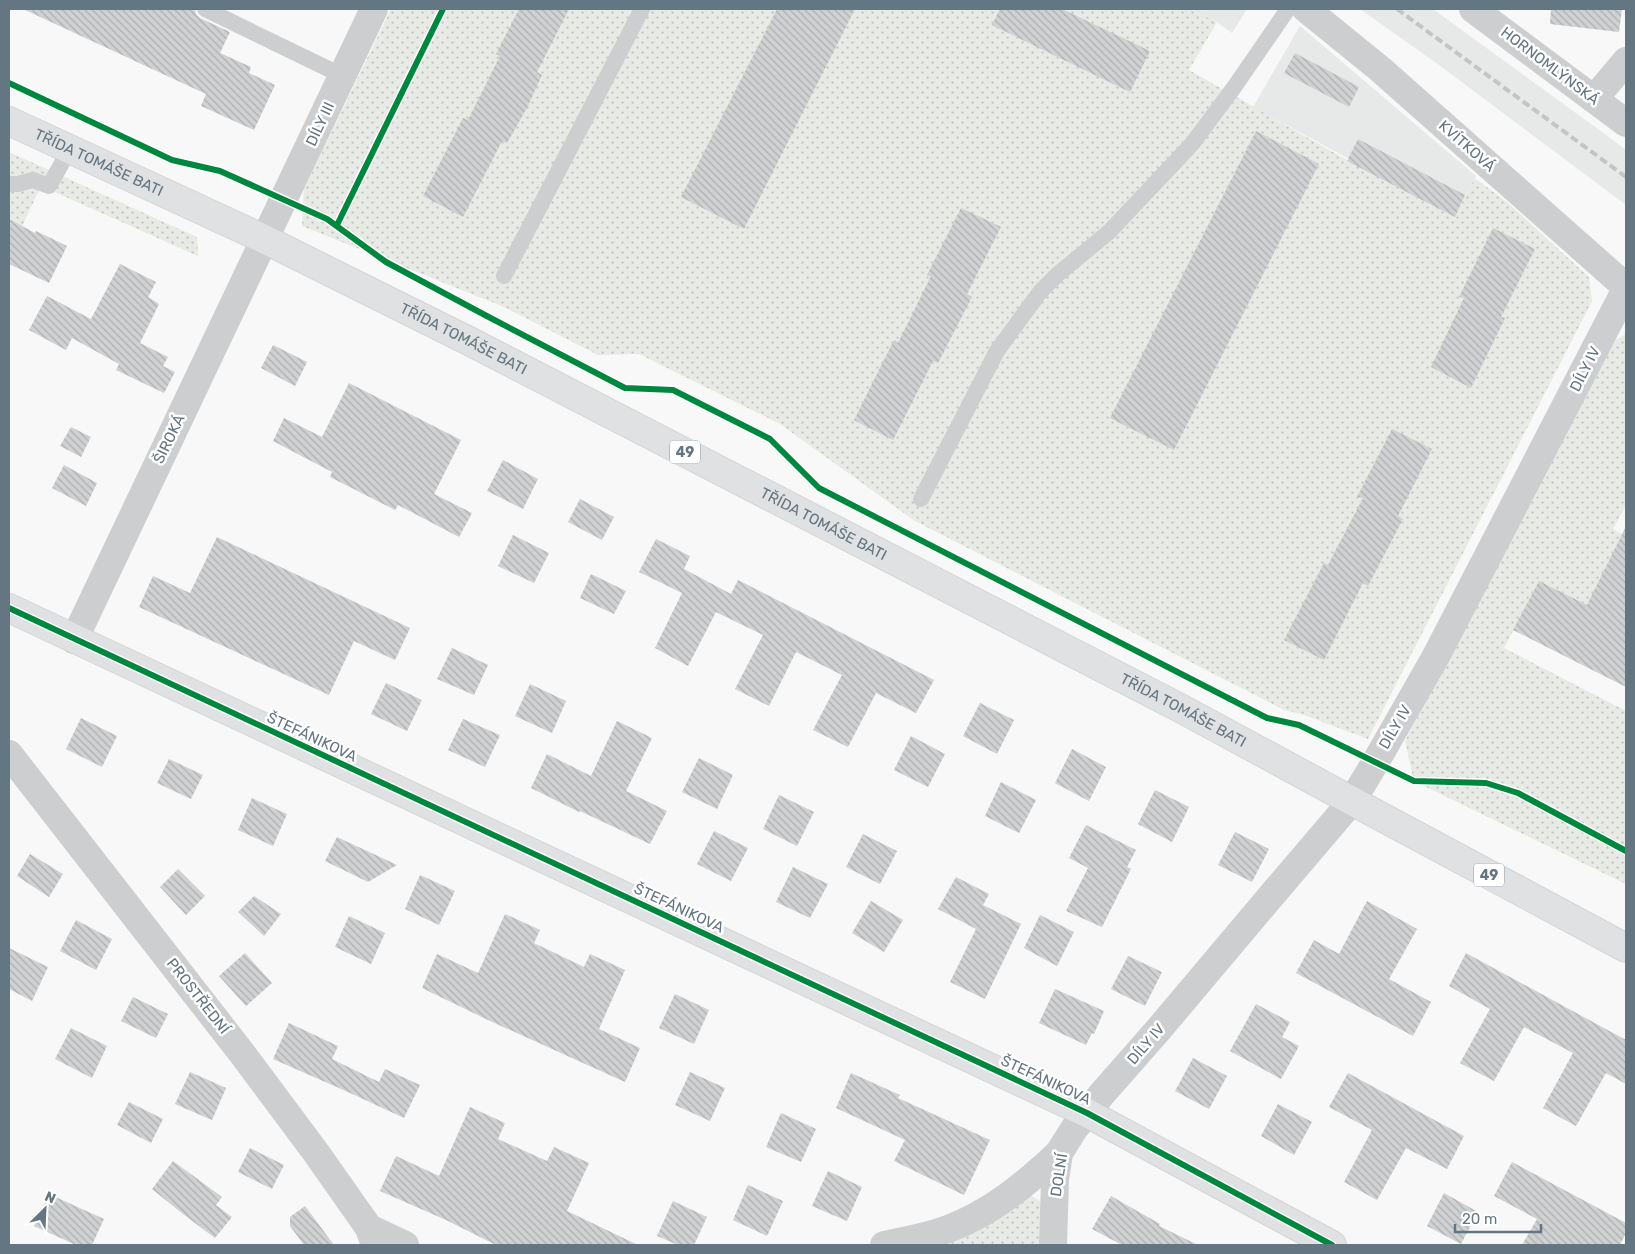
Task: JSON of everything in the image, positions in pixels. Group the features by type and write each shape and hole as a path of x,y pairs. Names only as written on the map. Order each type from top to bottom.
{"main road":[{"name":"TŘÍDA TOMÁŠE BATI","path":"9,121 264,239 486,350 1147,691 1626,948"},
{"name":"ŠTEFÁNIKOVA","path":"9,608 1087,1113 1332,1245"}],"street":[{"name":"DÍLY III","path":"264,239 374,9"},
{"name":"KVÍTKOVÁ","path":"1306,9 1387,76 1626,288"},
{"name":"HORNOMLÝNSKÁ","path":"1473,9 1626,123"},
{"path":"1594,98 1626,61"},
{"name":"ŠIROKÁ","path":"74,640 264,239"},
{"name":"DÍLY IV","path":"1087,1113 1352,802 1435,658 1626,288"},
{"name":"PROSTŘEDNÍ","path":"9,754 244,1056 312,1147 372,1237"},
{"name":"DOLNÍ","path":"1053,1245 1055,1180 1059,1153 1087,1113"},
{"path":"884,1245 947,1230 975,1217 1002,1201 1034,1177 1059,1153"},
{"path":"372,1237 405,1245"}],"lane":[{"path":"205,9 343,76"},
{"path":"504,276 642,9"},
{"path":"921,499 996,352 1040,292 1058,274 1109,232 1192,144 1288,9"},
{"path":"9,184 33,180 49,186 70,149"}],"shaded area":[{"path":"391,9 1190,9 1217,22 1189,70 1347,160 1455,216 1475,178 1508,203 1589,277 1592,301 1368,739 1304,715 1284,710 915,521 780,424 639,354 598,355 504,307 302,226 304,189"},
{"path":"1190,9 1247,9 1232,33 1217,22"},
{"path":"1360,9 1433,9 1602,132 1626,150 1626,205 1439,65"},
{"path":"1300,26 1476,176 1455,216 1253,107"},
{"path":"9,152 197,237 198,256 41,186 9,254"},
{"path":"1626,334 1626,505 1613,529 1622,534 1605,569 1626,580 1626,625 1539,581 1504,648 1626,711 1626,884 1414,781 1405,741 1523,516 1607,349 1617,339"},
{"path":"1027,1195 1041,1202 1044,1208 1046,1214 1045,1245 949,1245 954,1235"}],"building":[{"path":"23,9 195,9 196,14 200,18 230,32 220,53 251,67 249,73 275,85 254,130 201,106 206,94"},
{"path":"519,9 569,9 537,72 542,75 527,108 507,143 502,141 463,217 423,196 463,118 468,120 500,56 496,54"},
{"path":"777,9 855,9 744,229 681,197"},
{"path":"1000,9 1062,9 1150,51 1130,92 992,25"},
{"path":"1551,9 1622,9 1619,32 1550,24"},
{"path":"1295,53 1359,87 1349,107 1284,73"},
{"path":"1256,131 1319,164 1174,450 1110,418"},
{"path":"1358,139 1465,195 1455,217 1347,161"},
{"path":"961,208 1001,227 967,294 972,297 938,363 933,361 893,440 854,420 894,340 898,343 931,276 927,275"},
{"path":"9,219 35,233 36,231 67,246 49,283 9,264"},
{"path":"1493,228 1535,249 1501,317 1505,318 1471,388 1431,367 1464,298 1459,297"},
{"path":"120,264 156,282 148,297 159,304 140,343 168,357 163,366 175,372 164,393 116,370 119,364 72,338 66,350 29,330 47,296 91,319"},
{"path":"273,345 307,362 295,386 261,368"},
{"path":"349,383 461,440 434,494 472,513 459,537 398,505 395,510 330,477 332,472 273,441 284,418 322,437"},
{"path":"71,427 91,437 81,457 60,446"},
{"path":"1392,429 1432,449 1398,516 1403,519 1368,586 1363,583 1324,660 1284,640 1324,563 1328,565 1363,498 1357,497"},
{"path":"503,460 538,479 523,509 487,491"},
{"path":"64,465 97,483 86,506 52,488"},
{"path":"580,499 614,517 602,540 568,522"},
{"path":"1626,526 1626,687 1513,630 1539,581 1587,605"},
{"path":"513,535 549,553 534,583 498,566"},
{"path":"217,537 410,628 395,660 354,641 329,695 139,607 153,576 190,593"},
{"path":"656,539 690,556 684,569 731,594 738,580 934,680 916,713 876,693 848,747 813,730 842,675 796,652 769,706 735,689 763,635 716,612 688,666 655,648 682,593 639,572"},
{"path":"591,574 626,591 614,614 580,598"},
{"path":"452,648 488,665 474,695 437,679"},
{"path":"386,683 422,700 407,731 371,714"},
{"path":"530,684 566,701 552,733 515,716"},
{"path":"980,703 1014,720 997,754 963,736"},
{"path":"81,718 117,736 102,767 66,749"},
{"path":"463,719 500,735 485,767 448,750"},
{"path":"617,721 652,738 626,791 667,811 650,844 531,788 547,754 591,776"},
{"path":"911,736 945,754 928,787 894,770"},
{"path":"1072,749 1106,767 1089,801 1055,783"},
{"path":"699,758 733,775 717,809 682,792"},
{"path":"169,759 203,775 191,799 157,783"},
{"path":"1001,782 1036,800 1019,833 985,816"},
{"path":"1155,790 1189,807 1172,842 1138,824"},
{"path":"779,795 814,812 797,846 763,829"},
{"path":"252,798 287,814 273,846 238,830"},
{"path":"1086,825 1136,850 1127,867 1131,869 1102,927 1066,911 1088,868 1069,858"},
{"path":"714,831 748,848 731,881 697,864"},
{"path":"1235,832 1269,849 1252,882 1218,865"},
{"path":"863,834 897,851 880,884 846,867"},
{"path":"337,837 397,865 368,882 325,861"},
{"path":"30,854 63,874 49,897 17,876"},
{"path":"793,867 828,884 810,918 776,902"},
{"path":"178,869 205,896 186,915 160,887"},
{"path":"420,875 455,891 439,925 405,909"},
{"path":"956,877 989,894 983,905 1021,924 985,999 950,982 976,929 938,909"},
{"path":"254,896 281,914 264,936 238,912"},
{"path":"871,901 903,920 884,952 852,933"},
{"path":"1367,901 1417,929 1389,979 1431,1002 1413,1036 1296,973 1314,940 1339,954"},
{"path":"505,914 540,930 534,943 584,967 590,954 625,970 599,1029 640,1048 625,1082 422,988 437,954 478,973"},
{"path":"1040,915 1074,932 1057,966 1024,948"},
{"path":"349,916 385,933 371,964 335,947"},
{"path":"76,920 112,939 96,970 60,951"},
{"path":"9,948 48,967 32,1001 9,989"},
{"path":"245,953 272,983 246,1006 219,976"},
{"path":"1466,953 1626,1040 1626,1084 1606,1073 1576,1126 1543,1108 1573,1053 1524,1027 1494,1081 1460,1063 1490,1009 1449,986"},
{"path":"1128,956 1162,972 1145,1006 1111,989"},
{"path":"1055,989 1104,1011 1094,1034 1092,1033 1086,1045 1039,1023"},
{"path":"675,994 709,1010 694,1044 659,1028"},
{"path":"133,997 168,1014 156,1038 121,1021"},
{"path":"1256,1004 1290,1022 1282,1037 1299,1046 1281,1079 1230,1051"},
{"path":"289,1023 338,1046 332,1059 379,1082 385,1069 420,1085 404,1118 273,1059"},
{"path":"71,1028 107,1046 92,1078 55,1059"},
{"path":"1193,1058 1227,1076 1209,1109 1175,1091"},
{"path":"190,1072 226,1088 212,1120 175,1104"},
{"path":"690,1072 725,1088 710,1121 675,1105"},
{"path":"851,1073 900,1095 898,1098 990,1140 964,1195 894,1161 905,1140 836,1108"},
{"path":"1348,1073 1464,1136 1447,1169 1406,1148 1377,1200 1344,1182 1372,1130 1329,1107"},
{"path":"129,1102 163,1119 151,1143 117,1125"},
{"path":"1278,1104 1312,1122 1294,1155 1261,1136"},
{"path":"470,1107 505,1123 498,1139 547,1161 554,1147 589,1163 567,1211 638,1245 496,1245 446,1220 380,1191 396,1156 439,1176"},
{"path":"781,1113 816,1129 801,1162 766,1147"},
{"path":"250,1148 284,1165 272,1189 238,1172"},
{"path":"173,1161 222,1197 216,1205 232,1217 215,1238 152,1189"},
{"path":"1512,1162 1626,1223 1626,1233 1620,1245 1522,1245 1537,1219 1494,1196"},
{"path":"828,1171 862,1187 847,1221 812,1206"},
{"path":"748,1185 783,1201 767,1236 733,1220"},
{"path":"1444,1193 1478,1212 1461,1244 1427,1226"},
{"path":"49,1194 104,1219 92,1245 76,1245 34,1226"},
{"path":"1111,1196 1160,1224 1159,1226 1198,1245 1122,1245 1092,1229"},
{"path":"673,1201 707,1217 694,1245 678,1245 657,1236"},
{"path":"305,1206 334,1245 304,1245 290,1226 290,1217"}],"railway":[{"path":"1397,9 1626,177"}],"cycle path":[{"path":"337,225 443,9"},
{"path":"9,83 172,160 220,171 327,219 386,262 625,388 673,390 770,439 819,488 1267,718 1299,725 1414,781 1486,783 1518,793 1626,851"},
{"path":"9,608 1087,1113 1332,1245"}]}
